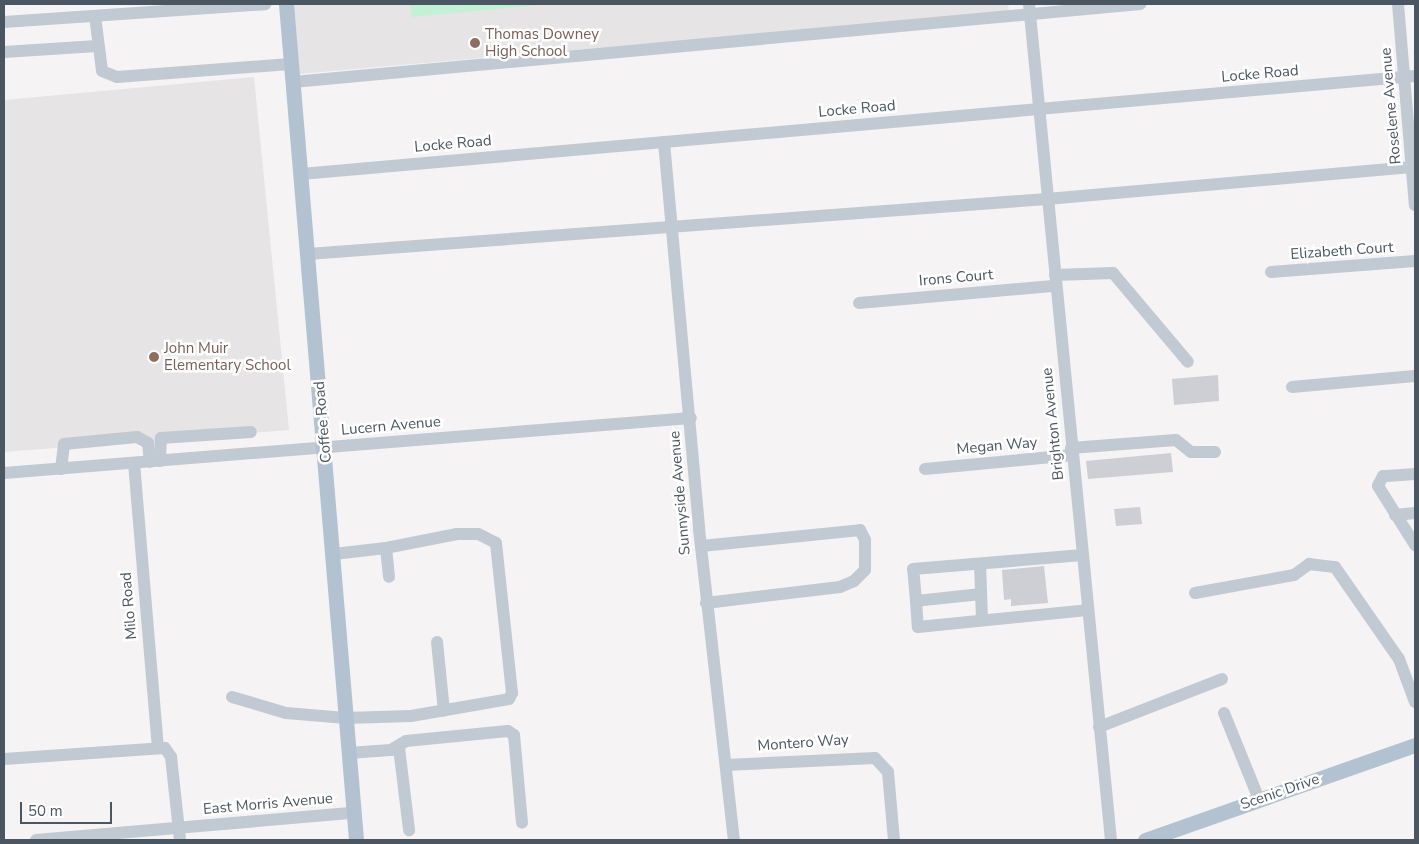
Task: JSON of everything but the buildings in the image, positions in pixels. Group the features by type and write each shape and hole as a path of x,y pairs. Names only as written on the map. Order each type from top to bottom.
{"main road":[{"name":"Coffee Road","path":"286,4 326,448 356,840"},
{"name":"Scenic Drive","path":"1145,840 1415,745"}],"street":[{"path":"4,22 265,4"},
{"path":"293,82 1030,10 1140,4"},
{"name":"Roselene Avenue","path":"1398,4 1410,77 1415,205"},
{"name":"Brighton Avenue","path":"1030,10 1111,840"},
{"path":"95,16 97,46 102,71 117,77 291,64"},
{"path":"4,52 97,46"},
{"name":"Locke Road","path":"301,174 1410,77"},
{"name":"Sunnyside Avenue","path":"664,142 691,418 700,546 734,840"},
{"path":"308,254 1048,199 1414,167"},
{"name":"Elizabeth Court","path":"1271,272 1415,261"},
{"name":"Irons Court","path":"858,303 1113,273 1188,362"},
{"path":"1292,387 1415,376"},
{"name":"Lucern Avenue","path":"4,473 691,418"},
{"path":"155,461 161,438 251,432"},
{"path":"235,434 238,454"},
{"path":"61,469 64,444 129,438 148,443 155,461"},
{"name":"Megan Way","path":"925,469 1176,440 1191,452 1215,452"},
{"name":"Milo Road","path":"134,463 158,746"},
{"path":"1415,474 1383,476 1380,491 1415,545"},
{"path":"1395,515 1415,513"},
{"path":"700,546 860,530 865,540 865,570 854,581 840,587 706,602"},
{"path":"232,697 286,713 346,718 444,711 508,699 512,693 496,543 478,534 457,534 386,548 334,554"},
{"path":"386,548 389,577"},
{"path":"1082,556 913,569 918,626 1088,610"},
{"path":"980,564 982,619"},
{"path":"1195,593 1294,574 1309,564 1335,568 1400,659 1415,702"},
{"path":"916,601 981,594"},
{"path":"437,642 444,711"},
{"path":"1099,727 1222,679"},
{"path":"1224,713 1259,799"},
{"path":"348,753 398,748 406,741 508,731 514,735 522,823"},
{"path":"4,759 158,746 171,757 180,834"},
{"path":"398,748 409,830"},
{"name":"Montero Way","path":"726,764 867,755 881,761 888,772 894,840"},
{"name":"East Morris Avenue","path":"36,840 180,834 353,813"}],"shaded area":[{"name":"Thomas Downey High School","path":"292,4 1008,4 1009,12 299,74"},
{"path":"254,77 289,430 4,452 4,100"}],"green space":[{"path":"410,4 550,4 412,17"}],"place":[{"name":"Thomas Downey High School","path":"475,43"},
{"name":"John Muir Elementary School","path":"154,357"}]}
